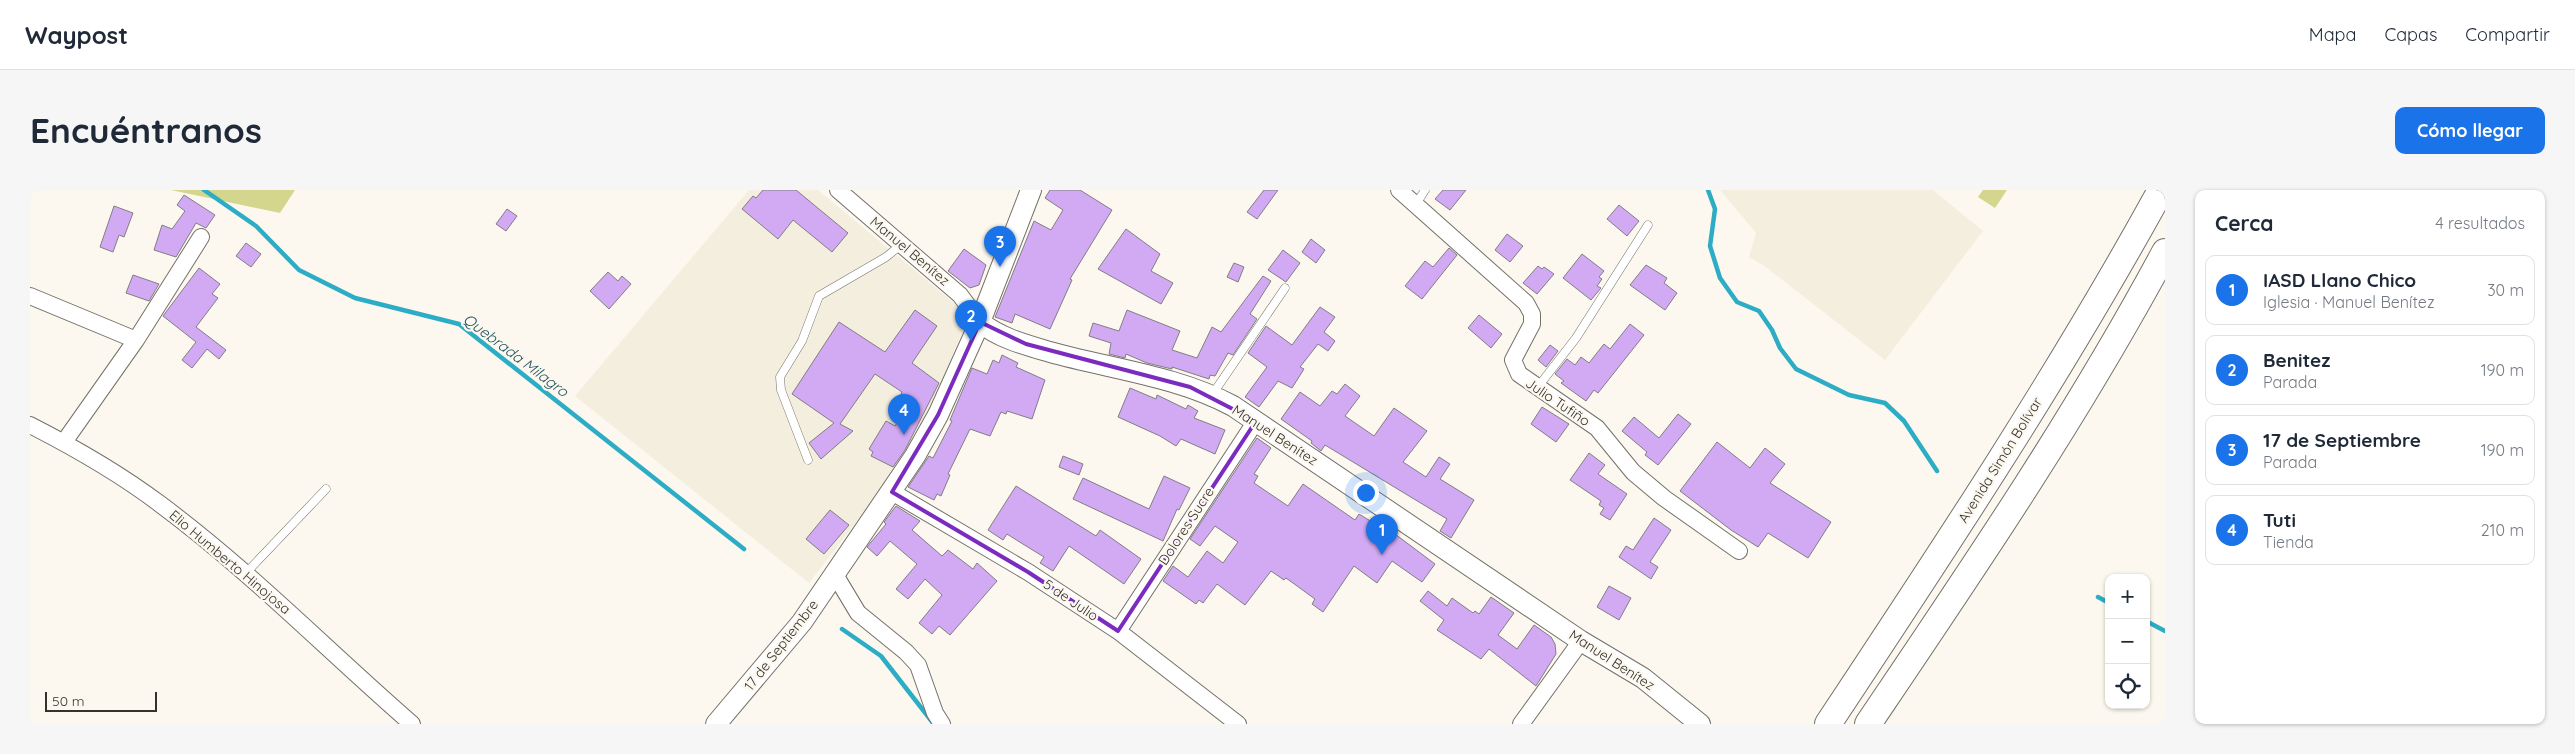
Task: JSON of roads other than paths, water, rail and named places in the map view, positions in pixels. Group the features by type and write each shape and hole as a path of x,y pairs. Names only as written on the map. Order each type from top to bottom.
{"highway":[{"name":"Avenida Simón Bolívar","path":"1828,724 1982,491 2112,280 2161,190"},
{"path":"1868,724 2010,514 2139,301 2165,252"}],"street":[{"name":"Manuel Benítez","path":"838,190 960,294 980,322 992,331 1042,349 1190,387 1212,395 1256,421 1581,641 1643,678 1700,724"},
{"name":"17 de Septiembre","path":"716,724 802,622 834,573 892,492 938,415 980,322 1031,190"},
{"name":"Julio Tufiño","path":"1399,190 1526,303 1532,314 1532,324 1513,360 1519,374 1597,428 1633,472 1664,498 1739,551"},
{"path":"64,442 136,340 201,237"},
{"path":"30,296 136,340"},
{"name":"Dolores Sucre","path":"1118,631 1256,421"},
{"name":"Elio Humberto Hinojosa","path":"30,425 82,452 160,504 245,574 412,724"},
{"name":"5 de Julio","path":"892,492 1028,572 1118,631 1238,724"},
{"path":"834,573 858,613 906,652 918,665 935,713 942,724"},
{"path":"1521,724 1581,641"}],"lane":[{"path":"1416,204 1425,190"},
{"path":"1537,388 1576,338 1648,225"},
{"path":"808,460 780,390 780,377 802,341 819,296 886,257 902,244"},
{"path":"1212,395 1285,288"},
{"path":"245,574 326,489"}],"waterway":[{"name":"Quebrada Milagro","path":"204,190 256,226 299,270 355,298 459,324 744,549"},
{"path":"1708,190 1715,209 1710,246 1720,278 1737,302 1759,311 1772,330 1780,348 1796,369 1849,395 1885,403 1904,421 1937,471"},
{"path":"2098,597 2105,601"},
{"path":"2150,623 2165,631"},
{"name":"Quebrada Milagro","path":"842,629 881,656 933,723"}],"place":[{"name":"17 de Septiembre","path":"1000,267"},
{"name":"Benitez","path":"971,341"},
{"name":"Tuti","path":"904,435"},
{"name":"IASD Llano Chico","path":"1382,555"}]}
